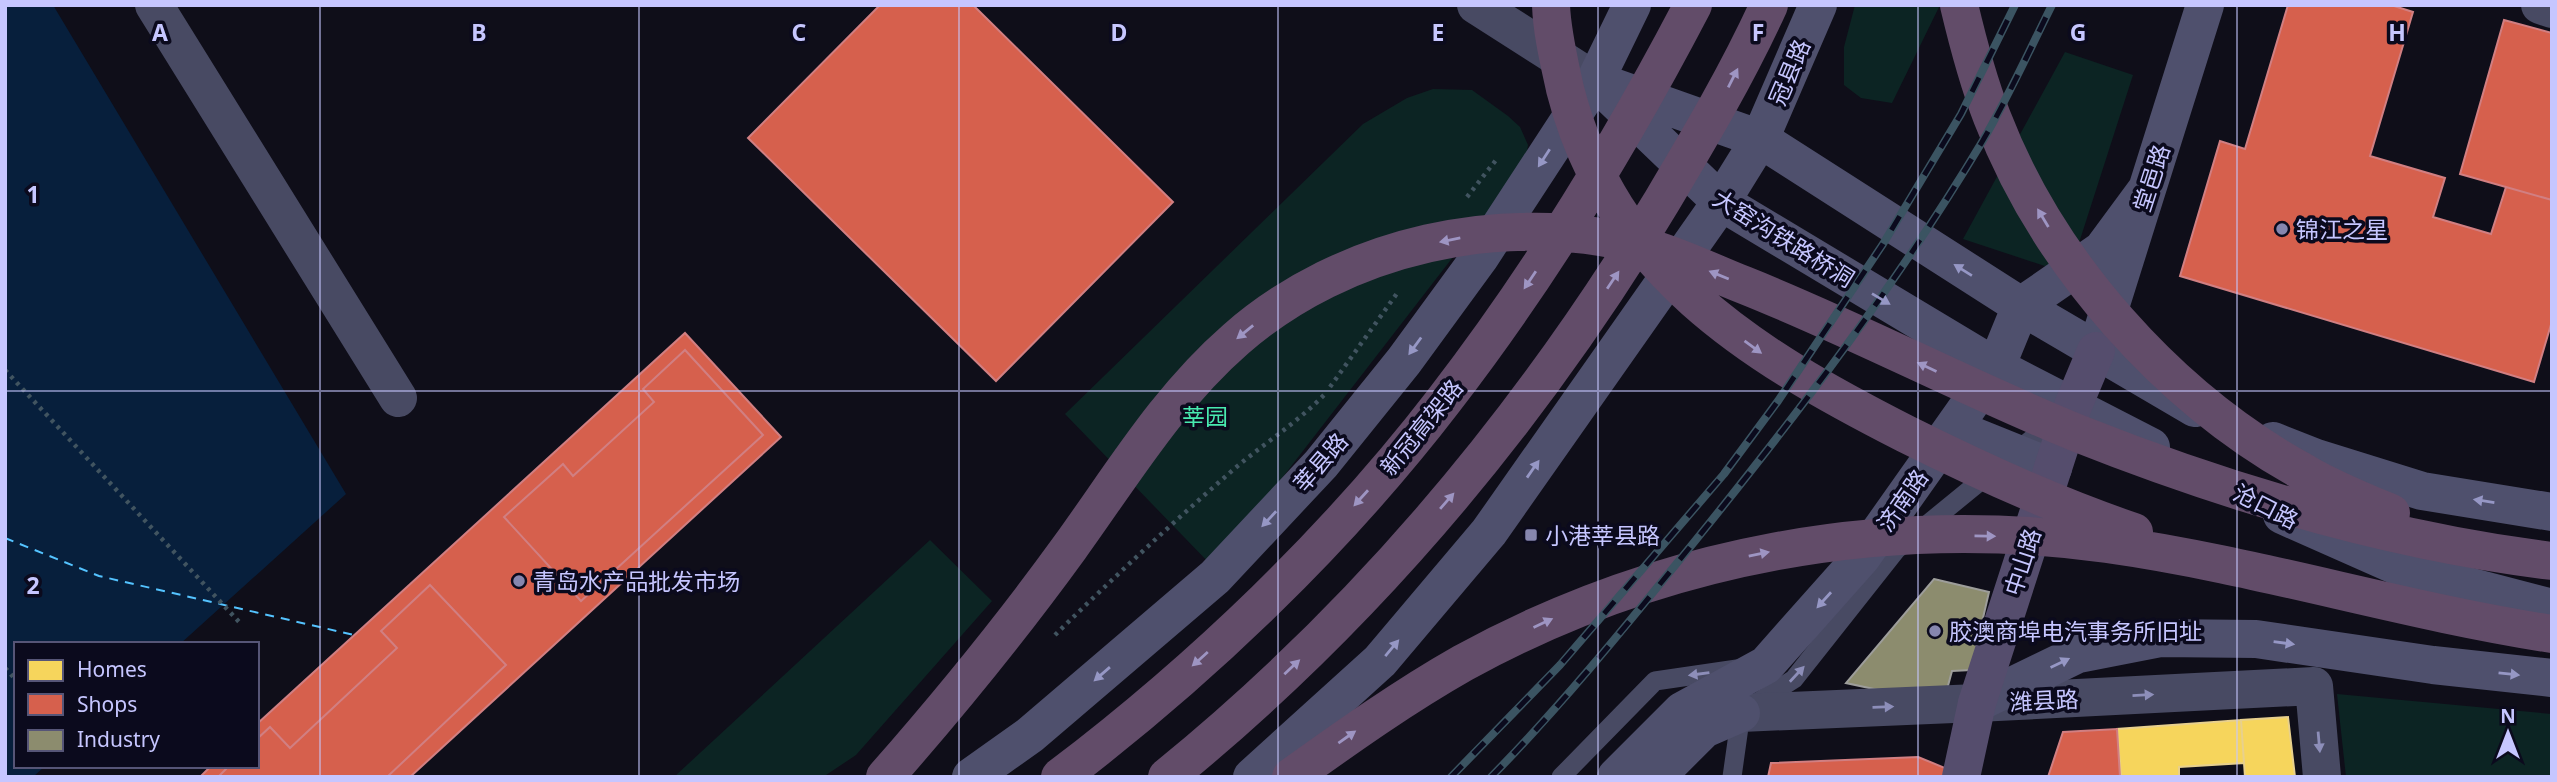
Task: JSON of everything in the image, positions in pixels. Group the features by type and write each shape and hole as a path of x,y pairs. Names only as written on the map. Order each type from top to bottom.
{"highway":[{"path":"1551,5 1559,64 1577,130 1617,210 1672,279 1717,320 1764,355 1818,388 1902,432 2066,507 2164,542 2362,595"},
{"name":"新冠高架路","path":"1060,777 1139,713 1247,617 1343,518 1437,410 1505,318 1581,202 1627,128 1693,5"},
{"path":"1167,777 1233,721 1335,625 1422,531 1504,432 1630,254 1722,97 1769,5"},
{"path":"1959,5 1971,56 1993,119 2037,207 2080,275 2096,295 2141,345 2193,396 2236,430 2280,459 2365,502 2472,540 2552,559"},
{"path":"885,777 1007,632 1172,405 1237,338 1287,300 1342,272 1410,249 1478,235 1579,235 1645,247 1792,305 2031,414 2152,461 2340,519 2428,540 2552,559"},
{"path":"1291,777 1418,689 1554,618 1644,583 1689,570 1780,549 1830,542 1932,536 2059,539 2155,552 2552,634"}],"main road":[{"path":"1632,5 1595,80 1760,139 2021,306 2200,411 2316,458 2422,491 2552,512"},
{"name":"冠县路","path":"1760,139 1818,5"},
{"name":"堂邑路","path":"2096,351 2205,5"},
{"name":"大窑沟铁路桥洞","path":"1595,80 1721,202 1996,367"},
{"name":"莘县路","path":"971,777 1030,736 1214,577 1321,464 1404,361 1480,257 1595,80"},
{"path":"1252,777 1380,661 1489,532 1721,202 1760,139"},
{"path":"2021,306 2102,250 2147,190"},
{"name":"济南路","path":"1616,777 1682,711 1766,665 1861,558 1996,367 2021,306"},
{"name":"中山路","path":"1961,777 1977,704 2073,406 2096,351"},
{"name":"沧口路","path":"1996,367 2291,520 2406,570 2552,608"},
{"path":"1953,428 2053,468"},
{"path":"1977,704 2078,654 2160,638 2256,639 2433,665 2552,678"},
{"name":"济南路","path":"1656,777 1704,729 1741,713"}],"street":[{"path":"154,5 398,398"},
{"path":"1476,5 1595,80"},
{"path":"2540,5 2552,9"},
{"name":"潍县路","path":"1682,711 1741,713 1977,704 2314,686 2322,777"}],"lane":[{"name":"济南路","path":"1741,713 1794,680 1896,550 2073,406"},
{"path":"1561,777 1655,681 1766,665"},
{"path":"1732,777 1741,713"}],"path":[{"path":"1460,207 1491,164 1502,155"},
{"path":"1048,643 1214,487 1263,445 1309,411 1405,284"},
{"path":"5,370 241,624"}],"green space":[{"path":"1855,5 1940,5 1892,103 1861,98 1844,85 1844,47"},
{"path":"2065,52 2133,75 2069,274 1963,239"},
{"name":"莘园","path":"1433,89 1472,90 1508,116 1520,127 1528,145 1525,164 1213,567 1065,414 1363,124 1407,98"},
{"path":"930,540 992,601 856,755 823,777 674,777"},
{"path":"2337,694 2552,714 2552,777 2346,777"}],"water":[{"path":"5,5 53,5 346,494 182,642 14,642 14,768 43,768 33,777 5,777"}],"building: Homes":[{"path":"2288,717 2295,777 2245,777 2241,720"},
{"path":"2241,720 2244,763 2179,767 2179,777 2121,777 2117,729"}],"building: Shops":[{"path":"880,5 973,5 1173,202 996,381 748,138"},
{"path":"2288,5 2391,5 2413,12 2370,156 2445,178 2433,217 2491,234 2506,187 2552,200 2552,321 2534,382 2180,276 2220,141 2245,149"},
{"path":"2504,20 2552,33 2552,200 2460,174"},
{"name":"青岛水产品批发市场","path":"685,333 781,437 410,777 200,777 209,768 259,768 259,722"},
{"path":"685,350 763,435 581,601 504,517 563,464 573,476 654,402 643,389"},
{"path":"430,585 506,665 387,777 218,777 227,768 259,768 259,737 270,727 290,748 397,648 381,631"},
{"path":"2117,729 2120,777 2048,777 2063,732"},
{"path":"1918,757 1945,768 1943,777 1768,777 1771,763"}],"building: Industry":[{"name":"胶澳商埠电汽事务所旧址","path":"1934,579 1989,592 1971,670 1952,671 1946,693 1916,698 1846,683"}],"ferry route":[{"path":"5,538 99,576 354,635"}],"railway":[{"path":"1451,777 1560,665 1724,474 1778,401 1883,244 1961,114 2015,5"},
{"path":"1491,777 1570,691 1646,602 1846,346 1882,296 1982,142 2052,5"}],"place":[{"name":"锦江之星","path":"2282,229"},
{"name":"小港莘县路","path":"1531,535"},
{"name":"青岛水产品批发市场","path":"519,581"},
{"name":"胶澳商埠电汽事务所旧址","path":"1935,631"}]}
